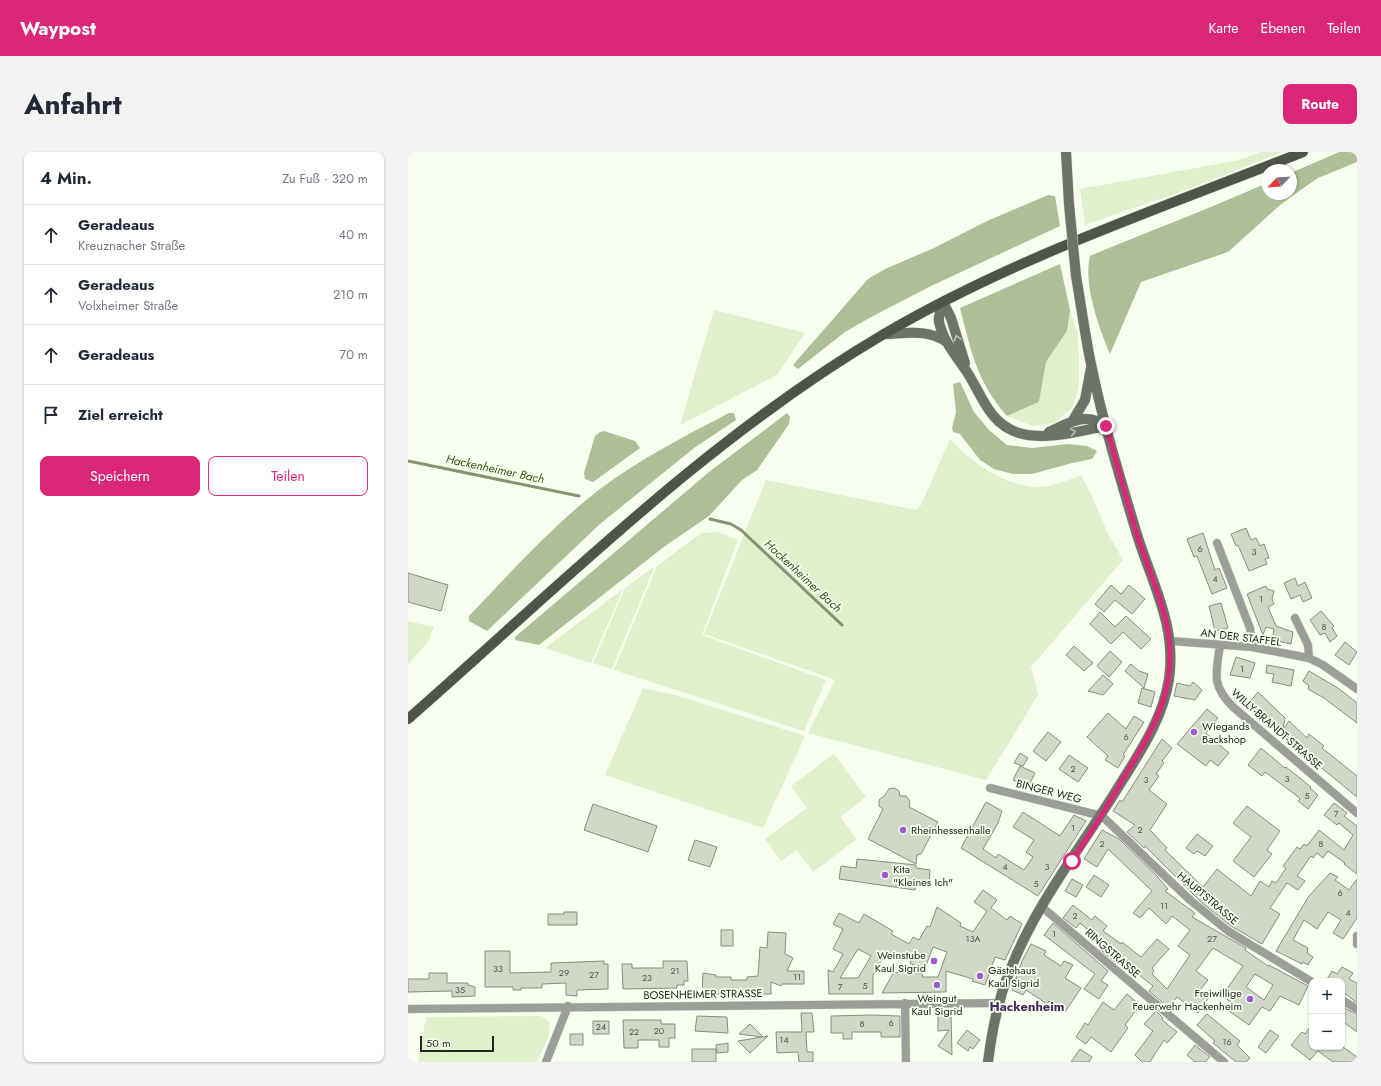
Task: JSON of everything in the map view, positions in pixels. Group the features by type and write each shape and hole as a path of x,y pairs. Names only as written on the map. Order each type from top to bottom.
{"main road":[{"path":"988,1062 999,1003 1018,951 1042,907 1102,816 1145,743 1158,718 1168,680 1171,641 1164,612 1135,528 1106,426 1091,366 1076,276 1066,152"},
{"path":"408,719 636,516 708,456 835,364 943,302 1017,267 1090,235 1303,152"},
{"path":"943,302 939,314 939,321 947,342 968,374 982,402 999,421 1020,433 1040,435 1074,432 1106,426"},
{"path":"943,302 951,318 968,374"},
{"path":"885,334 923,333 935,335 947,342"},
{"path":"1072,422 1085,400 1091,366"},
{"path":"1040,435 1072,422 1091,418 1098,420 1106,426"}],"street":[{"path":"1217,543 1250,628 1252,647"},
{"path":"1295,618 1308,645 1309,658"},
{"name":"AN DER STAFFEL","path":"1171,641 1252,647 1309,658 1323,665 1357,689"},
{"name":"WILLY-BRANDT-STRASSE","path":"1220,645 1216,672 1218,687 1222,696 1357,813"},
{"name":"BINGER WEG","path":"990,788 1102,816"},
{"name":"HAUPTSTRASSE","path":"1102,816 1190,900 1228,931 1309,980"},
{"name":"RINGSTRASSE","path":"1042,907 1224,1062"},
{"path":"1357,936 1357,944"},
{"path":"1345,1002 1357,1009"},
{"path":"905,1003 906,1062"},
{"name":"BOSENHEIMER STRASSE","path":"408,1009 568,1006 999,1003"},
{"path":"546,1062 568,1006"}],"green space":[{"path":"1261,152 1282,152 1183,191 1085,225 1080,189 1240,160"},
{"path":"1339,152 1357,152 1357,162 1318,178 1297,193 1297,170"},
{"path":"1261,186 1261,200 1287,200 1228,252 1141,282 1110,354 1101,332 1090,292 1088,267 1090,256"},
{"path":"1048,195 1055,196 1060,226 931,286 873,316 845,332 798,369 793,365 868,279 885,269 934,248 987,221"},
{"path":"1060,264 1070,310 1067,331 1046,362 1039,402 1007,416 989,391 976,365 960,308"},
{"path":"714,310 805,333 777,375 680,425"},
{"path":"1070,310 1078,333 1079,361 1079,387 1072,408 1054,423 1033,426 1007,416 1039,402 1046,362 1067,331"},
{"path":"960,382 974,412 989,430 1007,445 1032,448 1067,444 1087,446 1097,451 1092,459 1032,474 1013,474 994,469 980,460 960,434 953,432 952,428 956,412 953,384"},
{"path":"729,413 734,413 736,420 694,448 600,524 487,631 469,621 469,616 532,550 582,503 615,478 647,458 679,439"},
{"path":"787,413 790,417 789,424 757,470 742,480 709,516 665,546 539,645 515,640 515,637 709,472"},
{"path":"604,431 635,441 640,448 593,482 585,479 584,473 595,436"},
{"path":"950,439 967,456 986,470 1008,481 1031,487 1043,487 1081,475 1094,500 1107,532 1123,560 1031,667 1038,695 986,780 808,733 835,680 704,634 766,480 916,510 921,505"},
{"path":"718,532 738,540 702,635 826,680 804,731 614,670 657,566 701,533"},
{"path":"655,566 612,669 593,663 625,588"},
{"path":"623,589 591,663 545,648"},
{"path":"408,621 434,627 428,642 408,665"},
{"path":"643,688 679,696 805,736 763,828 605,775"},
{"path":"834,754 866,797 840,817 857,839 813,872 797,850 781,861 765,839 807,808 791,786"},
{"path":"540,1016 546,1019 549,1023 550,1029 546,1043 537,1062 418,1062 426,1017"}],"building":[{"path":"1246,528 1251,540 1256,538 1260,546 1264,544 1269,558 1265,559 1267,564 1249,571 1238,545 1236,546 1231,534"},
{"path":"1203,533 1215,570 1219,568 1227,588 1212,594 1197,556 1194,557 1187,539"},
{"path":"408,573 448,585 441,611 408,602"},
{"path":"1295,578 1298,586 1305,582 1312,598 1303,602 1300,595 1291,599 1284,583"},
{"path":"1111,585 1121,594 1129,585 1145,599 1132,614 1115,600 1104,612 1095,604"},
{"path":"1266,586 1267,589 1274,591 1272,599 1274,604 1268,607 1276,626 1293,632 1291,644 1272,640 1274,629 1266,627 1263,635 1247,594"},
{"path":"1221,603 1228,628 1215,631 1209,606"},
{"path":"1321,611 1334,626 1332,628 1337,636 1330,642 1325,633 1320,635 1310,620"},
{"path":"1100,612 1115,627 1126,616 1151,639 1141,649 1123,632 1111,644 1090,624"},
{"path":"1345,642 1357,652 1349,665 1335,655"},
{"path":"1074,646 1093,663 1084,671 1066,655"},
{"path":"1110,651 1122,662 1109,677 1097,666"},
{"path":"1236,657 1255,663 1250,678 1230,675"},
{"path":"1131,664 1139,671 1148,674 1144,688 1125,671"},
{"path":"1267,665 1294,670 1291,686 1272,682 1274,674 1266,673"},
{"path":"1309,671 1338,688 1357,703 1357,723 1324,698 1308,689 1309,686 1303,681"},
{"path":"1103,675 1113,684 1103,695 1088,691"},
{"path":"1193,682 1202,690 1195,700 1174,696 1177,683 1190,686"},
{"path":"1142,688 1155,692 1151,707 1138,703"},
{"path":"1258,692 1285,718 1283,730 1289,721 1307,738 1309,734 1324,746 1322,748 1357,776 1357,797 1290,742 1248,704"},
{"path":"1207,709 1218,718 1206,733 1229,753 1218,766 1210,760 1206,766 1177,744"},
{"path":"1108,713 1126,729 1134,716 1144,722 1123,755 1125,756 1118,768 1105,760 1108,756 1087,737"},
{"path":"1048,732 1061,742 1046,761 1033,751"},
{"path":"1162,739 1172,748 1162,761 1164,763 1156,774 1159,776 1149,790 1167,804 1150,830 1167,848 1165,850 1203,887 1217,869 1251,896 1260,881 1269,887 1272,881 1276,883 1286,868 1283,866 1297,847 1300,849 1304,844 1307,846 1319,830 1344,850 1353,835 1339,823 1337,825 1324,815 1334,803 1347,813 1344,816 1357,826 1357,874 1328,851 1323,858 1317,853 1313,858 1311,856 1297,876 1305,881 1298,890 1287,883 1270,908 1280,914 1262,944 1231,926 1202,903 1145,846 1144,848 1127,832 1135,825 1113,811 1120,800 1122,802"},
{"path":"1261,748 1311,787 1310,788 1318,795 1308,809 1298,801 1300,799 1297,796 1265,772 1262,776 1248,765"},
{"path":"1020,753 1028,758 1023,766 1014,763"},
{"path":"1069,755 1088,768 1078,782 1059,769"},
{"path":"1020,766 1035,773 1028,787 1013,780"},
{"name":"Rheinhessenhalle","path":"895,788 899,791 900,796 906,796 910,801 909,807 938,822 921,854 917,855 916,864 868,839 883,809 879,806 879,800 889,789"},
{"path":"986,802 1002,811 998,823 983,849 996,858 998,854 1024,870 1033,857 1026,852 1034,840 1013,827 1023,812 1060,836 1074,815 1086,821 1038,896 961,848"},
{"path":"593,804 657,826 648,852 584,830"},
{"path":"1247,806 1280,831 1267,850 1272,854 1254,877 1233,861 1251,837 1233,823"},
{"path":"1102,830 1119,839 1157,876 1168,889 1165,891 1195,913 1192,917 1246,948 1245,950 1268,966 1269,965 1308,986 1299,1005 1280,996 1270,1011 1262,1007 1249,1025 1229,1011 1234,1004 1222,996 1243,966 1213,948 1196,971 1208,980 1200,990 1209,997 1198,1013 1177,997 1169,1008 1149,991 1153,986 1133,970 1134,968 1121,958 1119,960 1117,959 1115,962 1101,950 1105,944 1080,923 1076,928 1063,918 1073,905 1092,920 1095,916 1107,926 1103,931 1121,944 1122,942 1141,957 1157,939 1169,949 1152,968 1154,971 1152,974 1167,989 1190,955 1178,946 1190,930 1172,916 1166,924 1149,908 1140,918 1133,913 1152,891 1108,849 1097,867 1084,859","holes":["1255,974 1273,985 1264,1000 1246,987"]},
{"path":"1197,834 1213,846 1205,856 1197,851 1194,854 1186,848"},
{"path":"695,840 717,847 710,867 688,860"},
{"name":"Kita \"Kleines Ich\"","path":"857,859 916,865 916,868 930,870 929,886 916,884 915,890 839,879 841,866 856,868"},
{"path":"1330,873 1338,877 1335,880 1349,890 1357,879 1357,918 1343,939 1333,933 1341,920 1328,912 1317,929 1304,920 1293,940 1308,948 1307,953 1313,957 1308,965 1303,962 1302,964 1276,951 1309,896"},
{"path":"1094,875 1109,885 1101,897 1086,887"},
{"path":"1072,879 1083,885 1076,897 1065,891"},
{"path":"983,890 997,900 991,908 1007,920 1010,916 1022,924 1005,960 995,957 985,985 972,981 973,979 946,971 946,992 882,993 894,972 923,974 922,977 938,977 947,952 933,947 924,971 910,963 911,960 896,956 887,951 873,975 873,994 829,994 828,970 833,972 843,954 833,949 843,929 833,924 839,913 859,923 864,914 893,931 891,934 909,944 913,937 919,940 927,926 930,927 937,907 961,923 960,926 973,932 987,911 974,902","holes":["858,949 871,956 858,978 840,978"]},
{"path":"564,912 577,912 577,925 548,925 548,914 564,914"},
{"path":"1053,923 1108,971 1101,981 1108,985 1099,999 1084,989 1095,974 1044,935"},
{"path":"721,930 733,930 733,946 721,946"},
{"path":"768,932 786,933 785,954 793,958 787,971 804,971 804,984 782,984 781,986 771,982 771,994 702,994 703,973 716,975 716,977 731,977 731,980 747,980 747,977 758,976 760,947 767,948"},
{"path":"1031,944 1046,951 1044,955 1061,966 1064,961 1073,965 1065,978 1081,988 1065,1012 1049,1001 1047,1004 1026,990 1023,995 1012,990 1022,961"},
{"path":"485,951 510,951 510,973 551,972 551,963 604,961 604,964 608,964 608,989 577,990 577,996 566,995 566,983 542,984 542,988 521,988 521,990 513,990 513,987 485,987"},
{"path":"663,961 687,961 688,981 684,981 684,985 677,985 677,988 623,989 622,964 632,964 632,968 663,968"},
{"path":"1342,967 1353,973 1349,979 1357,983 1357,1003 1345,993 1345,978 1328,978 1332,971 1337,974"},
{"path":"429,973 447,973 447,983 468,983 468,985 475,987 475,996 452,997 452,991 408,992 408,979 429,979"},
{"path":"1127,994 1140,1005 1125,1025 1128,1028 1111,1052 1091,1037 1086,1044 1076,1037 1085,1023 1088,1025 1103,1002 1114,1010"},
{"path":"1345,1008 1357,1014 1357,1032 1345,1023"},
{"path":"1156,1011 1163,1018 1162,1020 1177,1032 1167,1043 1164,1040 1150,1062 1142,1062 1135,1055 1153,1031 1144,1024"},
{"path":"801,1013 812,1013 814,1032 806,1032 807,1052 813,1052 813,1062 799,1062 798,1052 777,1053 776,1032 802,1032"},
{"path":"1207,1014 1240,1041 1237,1045 1250,1058 1246,1062 1236,1062 1213,1043 1215,1041 1197,1025"},
{"path":"938,1015 951,1015 952,1055 938,1046 949,1030 938,1031"},
{"path":"697,1016 727,1017 728,1033 695,1031"},
{"path":"831,1016 900,1016 900,1037 881,1037 881,1032 852,1032 852,1039 843,1039 843,1033 831,1033"},
{"path":"623,1020 661,1020 661,1024 675,1024 675,1038 669,1038 669,1047 659,1047 659,1040 638,1040 638,1048 624,1048"},
{"path":"593,1021 609,1021 609,1034 593,1034"},
{"path":"750,1024 763,1037 768,1036 750,1053 738,1041 762,1037 739,1034"},
{"path":"1309,1028 1309,1050 1345,1050 1345,1048 1357,1057 1357,1062 1333,1062 1318,1051 1310,1060 1291,1045 1302,1032 1305,1034"},
{"path":"967,1030 980,1040 973,1049 970,1047 968,1051 957,1043"},
{"path":"1270,1030 1279,1036 1266,1053 1258,1047"},
{"path":"570,1034 583,1034 583,1045 570,1045"},
{"path":"728,1043 728,1052 717,1053 716,1045"},
{"path":"1195,1045 1210,1057 1205,1062 1195,1062 1187,1055"},
{"path":"692,1049 716,1049 716,1062 692,1062"},
{"path":"1080,1049 1092,1057 1089,1062 1071,1062"}],"waterway":[{"name":"Hackenheimer Bach","path":"408,461 579,496"},
{"name":"Hackenheimer Bach","path":"710,519 731,524 741,530 842,625"}],"place":[{"name":"Wiegands Backshop","path":"1194,732"},
{"name":"Rheinhessenhalle","path":"903,830"},
{"name":"Kita \"Kleines Ich\"","path":"885,875"},
{"name":"Weinstube Kaul Sigrid","path":"934,961"},
{"name":"Gästehaus Kaul Sigrid","path":"980,976"},
{"name":"Weingut Kaul Sigrid","path":"937,985"},
{"name":"Freiwillige Feuerwehr Hackenheim","path":"1250,999"}],"district":[{"name":"Hackenheim","path":"1027,1006"}],"route":[{"path":"1072,861 1102,816 1152,731 1158,718 1166,692 1171,658 1171,641 1167,620 1144,557 1106,426"}]}
